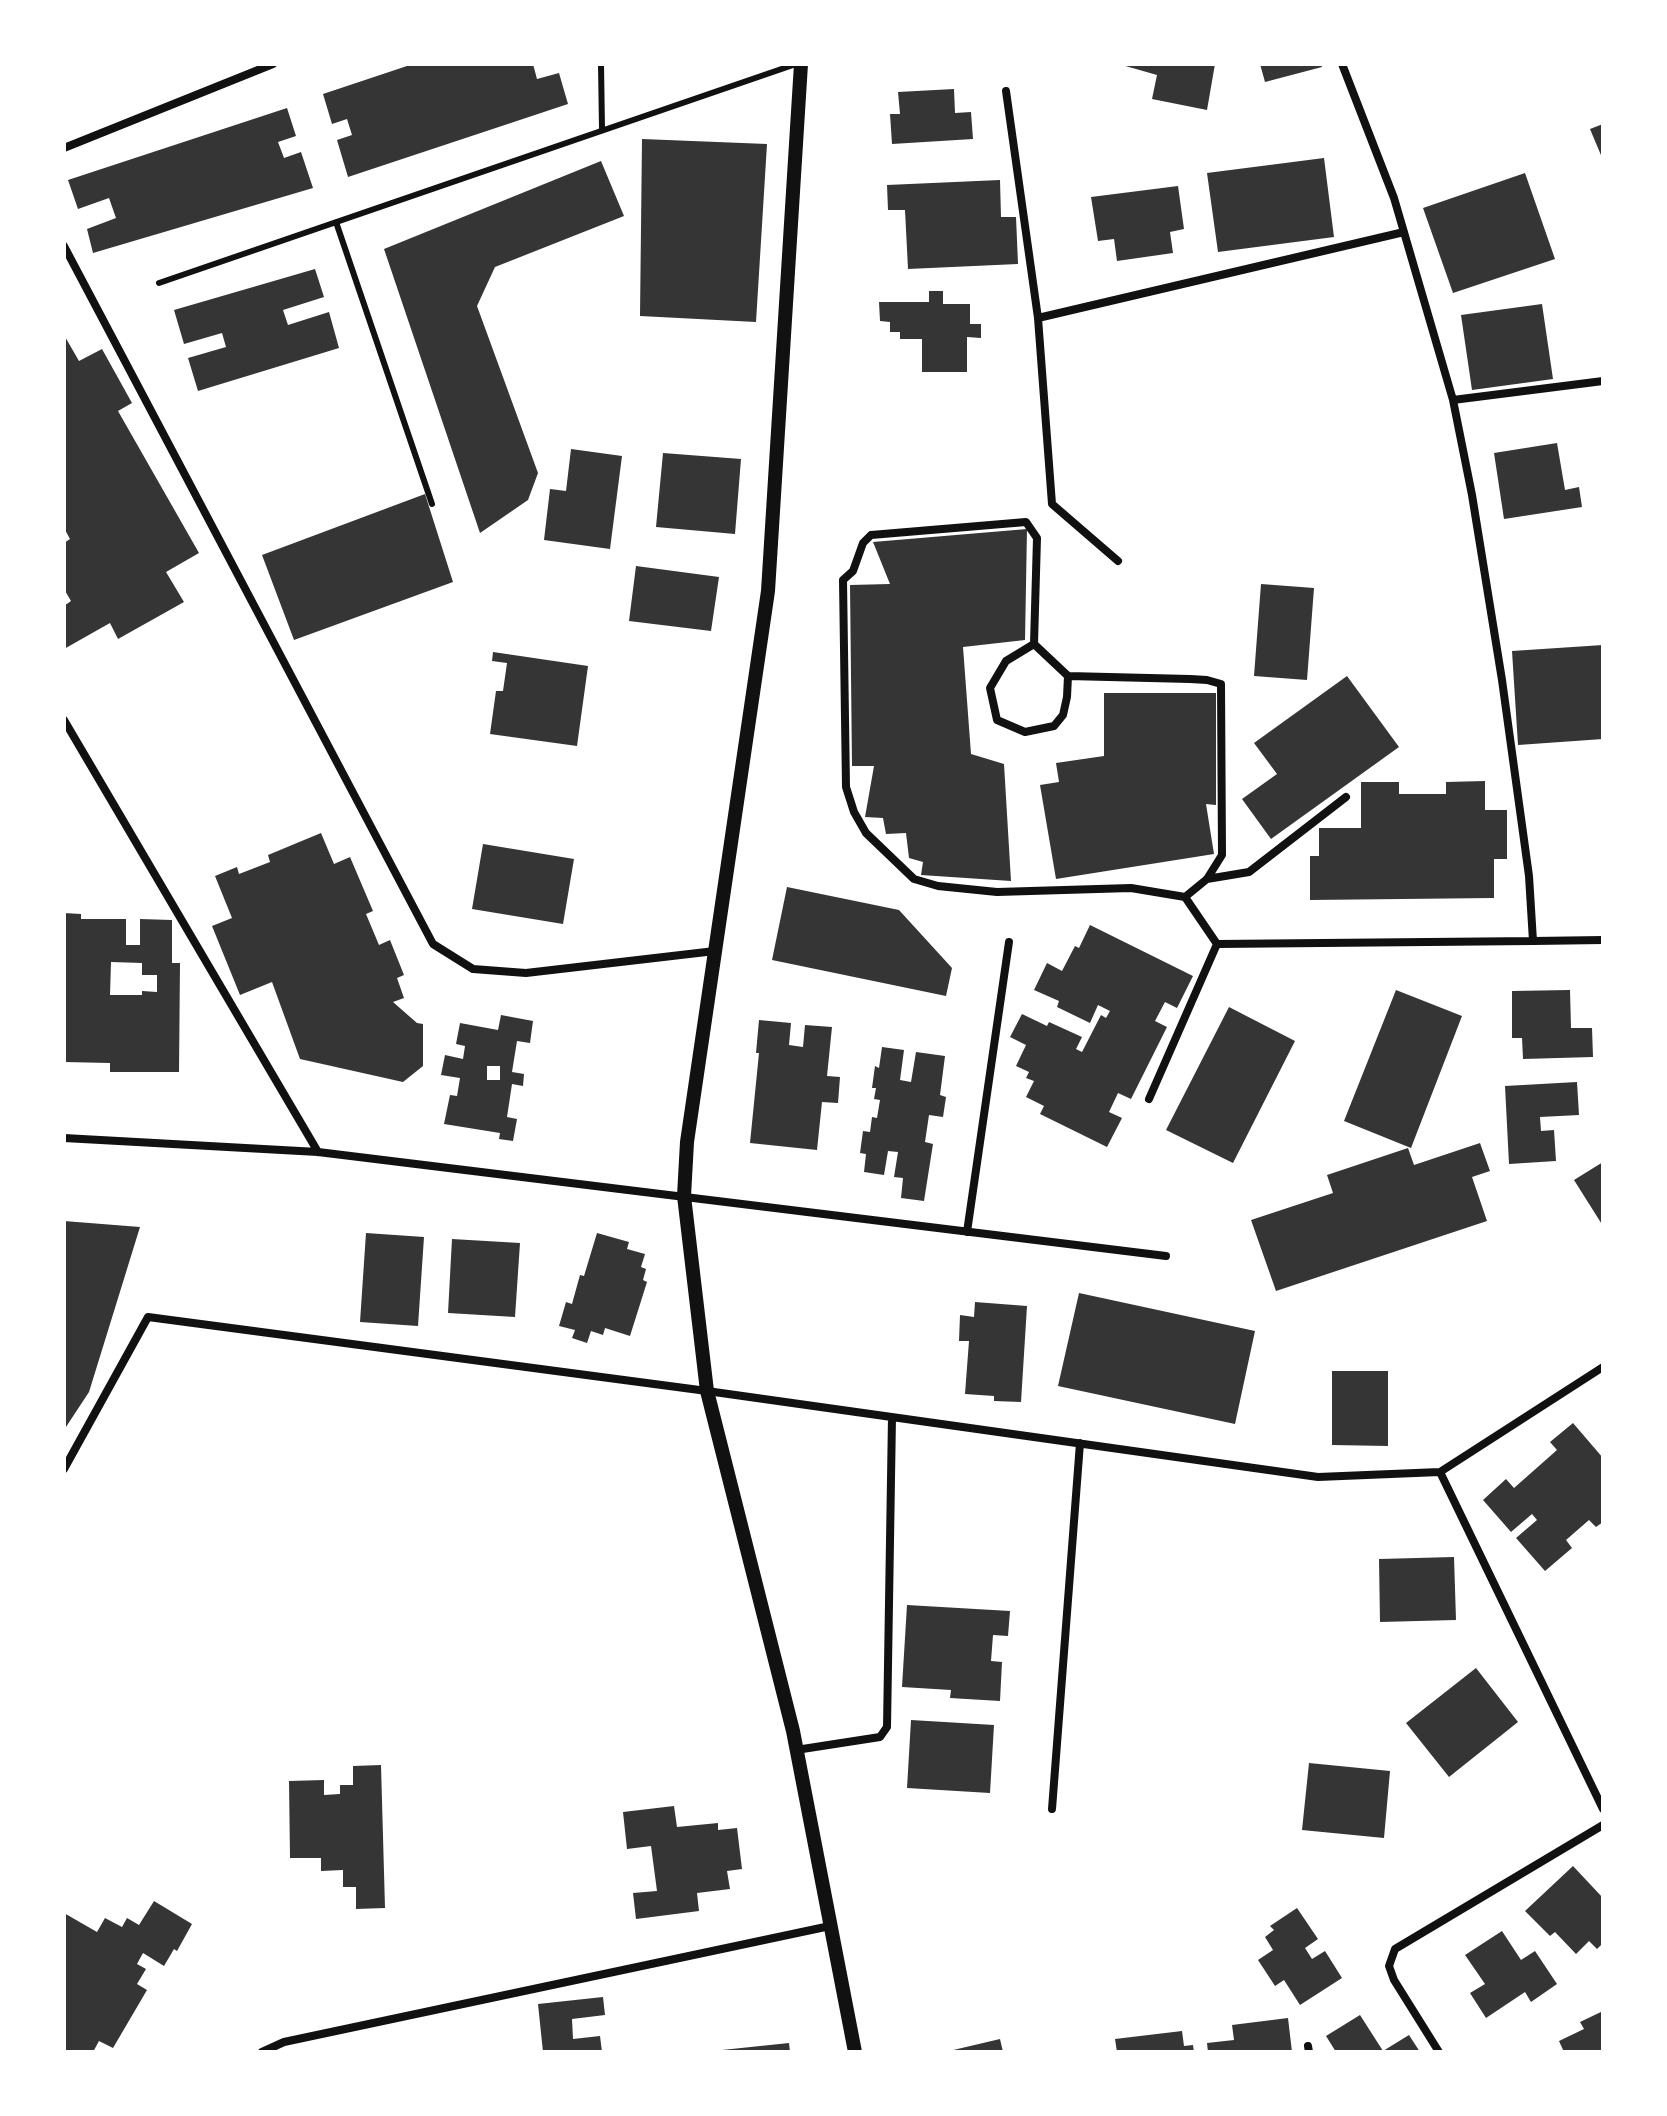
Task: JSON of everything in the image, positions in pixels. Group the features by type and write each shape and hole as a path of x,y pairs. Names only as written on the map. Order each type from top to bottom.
{"street":[{"path":"64,148 273,64"},
{"path":"798,64 768,591 687,1142 684,1196 707,1391 796,1750 855,2052"},
{"path":"1342,64 1394,198 1453,400 1502,680 1529,876 1533,941"},
{"path":"1006,91 1038,318 1052,504 1118,561"},
{"path":"1038,318 1404,232"},
{"path":"64,246 433,944 473,969 526,973 715,951"},
{"path":"1453,400 1603,381"},
{"path":"1185,897 1207,879 1222,855 1221,684 1198,679 1068,676 1034,644 1037,538 1026,522 871,535 863,543 853,571 843,580 846,787 854,812 866,833 914,879 938,886 997,892 1131,888 1185,897 1217,944"},
{"path":"1034,644 1006,661 990,688 997,720 1025,732 1054,726 1063,715 1068,676"},
{"path":"64,720 318,1152"},
{"path":"1207,879 1249,872 1346,797"},
{"path":"1217,944 1603,940"},
{"path":"967,1232 1009,942"},
{"path":"1149,1099 1217,944"},
{"path":"64,1138 318,1152 1166,1256"},
{"path":"64,1469 148,1317 707,1391 1318,1477 1440,1472 1603,1367"},
{"path":"796,1750 880,1737 887,1727 892,1417"},
{"path":"1052,1809 1080,1443"},
{"path":"1440,1472 1603,1809"},
{"path":"1439,2052 1394,1980 1389,1966 1395,1949 1603,1825"},
{"path":"262,2052 284,2042 830,1926"}],"lane":[{"path":"601,64 602,129"},
{"path":"159,283 798,64"},
{"path":"336,222 432,504"}],"building":[{"path":"413,64 533,64 537,79 559,73 568,104 348,177 337,140 352,135 347,119 332,124 323,94"},
{"path":"1215,64 1207,110 1152,99 1157,75 1122,65"},
{"path":"1260,64 1321,64 1322,67 1265,82"},
{"path":"954,89 955,113 971,112 973,139 892,144 890,114 900,114 898,92"},
{"path":"287,108 296,136 278,142 284,158 301,152 313,188 93,253 87,229 116,218 109,198 78,209 68,180"},
{"path":"1603,124 1603,160 1590,129"},
{"path":"642,139 767,144 756,322 640,316"},
{"path":"1324,158 1334,237 1218,252 1207,173"},
{"path":"601,161 624,216 495,267 477,306 538,473 528,500 480,533 384,249"},
{"path":"1525,173 1555,259 1453,293 1423,208"},
{"path":"1000,180 1001,217 1016,217 1018,264 908,269 905,210 888,210 887,185"},
{"path":"1178,186 1184,229 1170,232 1173,253 1117,261 1114,239 1098,241 1091,197"},
{"path":"315,269 324,297 283,310 288,325 329,312 339,348 198,391 188,358 226,347 222,333 184,344 174,310"},
{"path":"929,291 943,291 943,304 970,304 970,324 981,324 981,338 967,337 967,372 922,372 922,339 900,339 900,332 890,332 890,322 880,321 879,302 929,302"},
{"path":"1542,304 1553,379 1472,390 1461,315"},
{"path":"64,335 79,361 102,349 132,403 118,411 199,553 166,572 184,602 118,639 110,623 64,649 64,606 71,601 64,589 64,543 70,539 64,528"},
{"path":"1557,443 1565,490 1579,487 1582,507 1504,519 1494,453"},
{"path":"571,449 622,456 610,549 544,540 550,489 566,491"},
{"path":"663,453 741,459 735,534 656,527"},
{"path":"425,494 453,582 294,640 262,555"},
{"path":"1027,529 1025,640 963,647 971,754 1004,764 1011,881 921,875 923,862 909,858 906,833 886,834 883,818 865,817 874,766 852,766 850,585 890,584 873,542"},
{"path":"636,566 719,577 711,631 629,621"},
{"path":"1261,584 1314,588 1307,680 1254,676"},
{"path":"1603,645 1603,739 1518,745 1512,651"},
{"path":"493,652 588,666 577,746 490,734 496,691 503,691 507,663 492,661"},
{"path":"1347,676 1399,747 1271,839 1242,799 1277,774 1254,743"},
{"path":"1104,693 1216,693 1216,805 1206,804 1214,854 1056,879 1040,785 1059,782 1056,763 1104,756"},
{"path":"1485,781 1485,810 1507,810 1507,859 1494,859 1494,898 1310,900 1310,856 1319,856 1319,828 1361,828 1361,782 1399,782 1399,794 1446,794 1446,782"},
{"path":"321,833 334,864 350,857 373,911 366,914 379,945 390,940 404,975 397,978 404,998 393,1002 417,1023 423,1024 423,1066 403,1082 300,1059 272,982 240,995 212,926 232,918 215,876 237,867 239,874 270,862 268,855"},
{"path":"483,844 574,859 563,924 472,909"},
{"path":"787,887 899,910 952,968 946,996 772,960"},
{"path":"64,913 81,914 81,919 126,919 126,945 140,945 140,919 172,920 172,963 180,963 179,1072 110,1072 110,1063 64,1062","holes":["111,962 142,963 142,975 157,975 157,992 110,995"]},
{"path":"1090,925 1193,976 1177,1008 1165,1002 1155,1021 1167,1027 1131,1099 1118,1093 1109,1112 1122,1118 1107,1147 1040,1114 1044,1106 1026,1097 1034,1081 1026,1078 1029,1072 1016,1066 1026,1045 1010,1037 1022,1014 1082,1037 1076,1049 1082,1052 1101,1015 1106,1018 1110,1011 1098,1005 1090,1023 1057,1007 1059,1001 1034,990 1047,963 1062,971 1075,946 1079,948"},
{"path":"1396,990 1462,1016 1411,1148 1344,1121"},
{"path":"1570,990 1571,1028 1592,1028 1593,1057 1523,1059 1522,1038 1512,1038 1512,991"},
{"path":"1229,1007 1295,1041 1233,1163 1166,1130"},
{"path":"501,1015 533,1021 530,1043 517,1041 512,1072 524,1074 523,1086 512,1084 507,1117 517,1119 513,1141 499,1139 500,1133 444,1124 450,1095 457,1096 460,1078 441,1075 445,1055 463,1059 465,1046 456,1044 460,1023 498,1030","holes":["487,1066 500,1066 500,1080 487,1080"]},
{"path":"759,1020 791,1023 789,1045 803,1047 805,1025 832,1027 827,1076 840,1077 838,1103 822,1102 817,1150 750,1143 759,1053 756,1053"},
{"path":"882,1047 904,1050 900,1080 911,1082 916,1052 945,1056 940,1095 946,1097 943,1117 929,1115 925,1142 933,1144 924,1201 901,1198 903,1178 894,1177 898,1152 888,1151 884,1175 864,1172 866,1154 860,1153 863,1131 870,1132 872,1117 877,1118 880,1100 874,1099 876,1088 872,1088"},
{"path":"1577,1082 1579,1115 1540,1117 1541,1131 1554,1130 1556,1161 1509,1164 1505,1086"},
{"path":"1480,1143 1490,1171 1472,1177 1487,1221 1276,1291 1251,1220 1333,1193 1327,1175 1408,1148 1414,1165"},
{"path":"1603,1162 1603,1226 1574,1180"},
{"path":"64,1221 140,1227 89,1392 64,1430"},
{"path":"366,1233 424,1237 418,1326 360,1322"},
{"path":"597,1233 629,1242 627,1249 645,1254 641,1267 646,1269 643,1280 647,1282 630,1336 605,1328 603,1335 591,1331 587,1343 572,1338 575,1330 559,1326 566,1302 572,1304 580,1275 584,1276"},
{"path":"452,1239 520,1243 515,1317 448,1313"},
{"path":"1079,1293 1255,1331 1235,1424 1058,1386"},
{"path":"975,1302 1027,1306 1021,1402 994,1401 994,1396 965,1394 969,1341 959,1341 960,1315 974,1317"},
{"path":"1332,1371 1388,1371 1388,1446 1332,1445"},
{"path":"1573,1423 1603,1458 1603,1522 1596,1527 1589,1520 1566,1540 1572,1548 1545,1571 1516,1538 1537,1520 1532,1514 1511,1532 1483,1500 1506,1479 1514,1488 1557,1450 1550,1442"},
{"path":"1454,1557 1456,1620 1380,1622 1379,1559"},
{"path":"907,1605 1010,1611 1008,1636 993,1635 991,1661 1002,1662 1000,1701 950,1698 951,1690 902,1687"},
{"path":"1476,1668 1518,1722 1449,1777 1406,1723"},
{"path":"911,1720 994,1725 990,1793 907,1788"},
{"path":"1309,1763 1390,1771 1384,1838 1302,1830"},
{"path":"381,1765 385,1908 356,1909 356,1887 343,1887 343,1870 321,1871 321,1858 290,1858 289,1781 324,1780 324,1795 340,1794 340,1785 353,1785 353,1766"},
{"path":"674,1806 677,1827 718,1823 718,1830 737,1828 742,1869 727,1871 730,1889 697,1893 699,1911 636,1919 633,1893 657,1891 651,1846 627,1849 623,1812"},
{"path":"1573,1866 1603,1898 1603,1943 1597,1949 1589,1941 1576,1954 1555,1932 1550,1936 1525,1911"},
{"path":"154,1901 192,1924 177,1951 174,1949 164,1966 143,1953 137,1964 146,1969 137,1984 147,1990 113,2048 99,2041 93,2052 64,2052 64,1913 97,1932 105,1918 122,1927 127,1918 139,1925"},
{"path":"1297,1908 1318,1939 1305,1948 1312,1959 1325,1951 1342,1978 1300,2005 1284,1980 1275,1986 1258,1960 1273,1950 1265,1937 1274,1930 1270,1926"},
{"path":"1502,1931 1521,1960 1535,1951 1557,1984 1531,2002 1525,1992 1486,2018 1470,1993 1485,1984 1465,1955"},
{"path":"603,1997 605,2015 572,2019 573,2039 600,2036 602,2052 543,2052 538,2004"},
{"path":"1603,2011 1603,2052 1564,2052 1559,2041 1584,2029 1580,2022"},
{"path":"1360,2015 1383,2051 1409,2035 1420,2052 1336,2052 1326,2036"},
{"path":"1288,2018 1292,2052 1208,2052 1207,2043 1234,2040 1232,2025"},
{"path":"1182,2031 1184,2046 1193,2045 1194,2052 1117,2052 1115,2039"},
{"path":"1000,2039 1003,2052 949,2052 949,2051"},
{"path":"789,2043 790,2052 722,2052 722,2050"}]}
